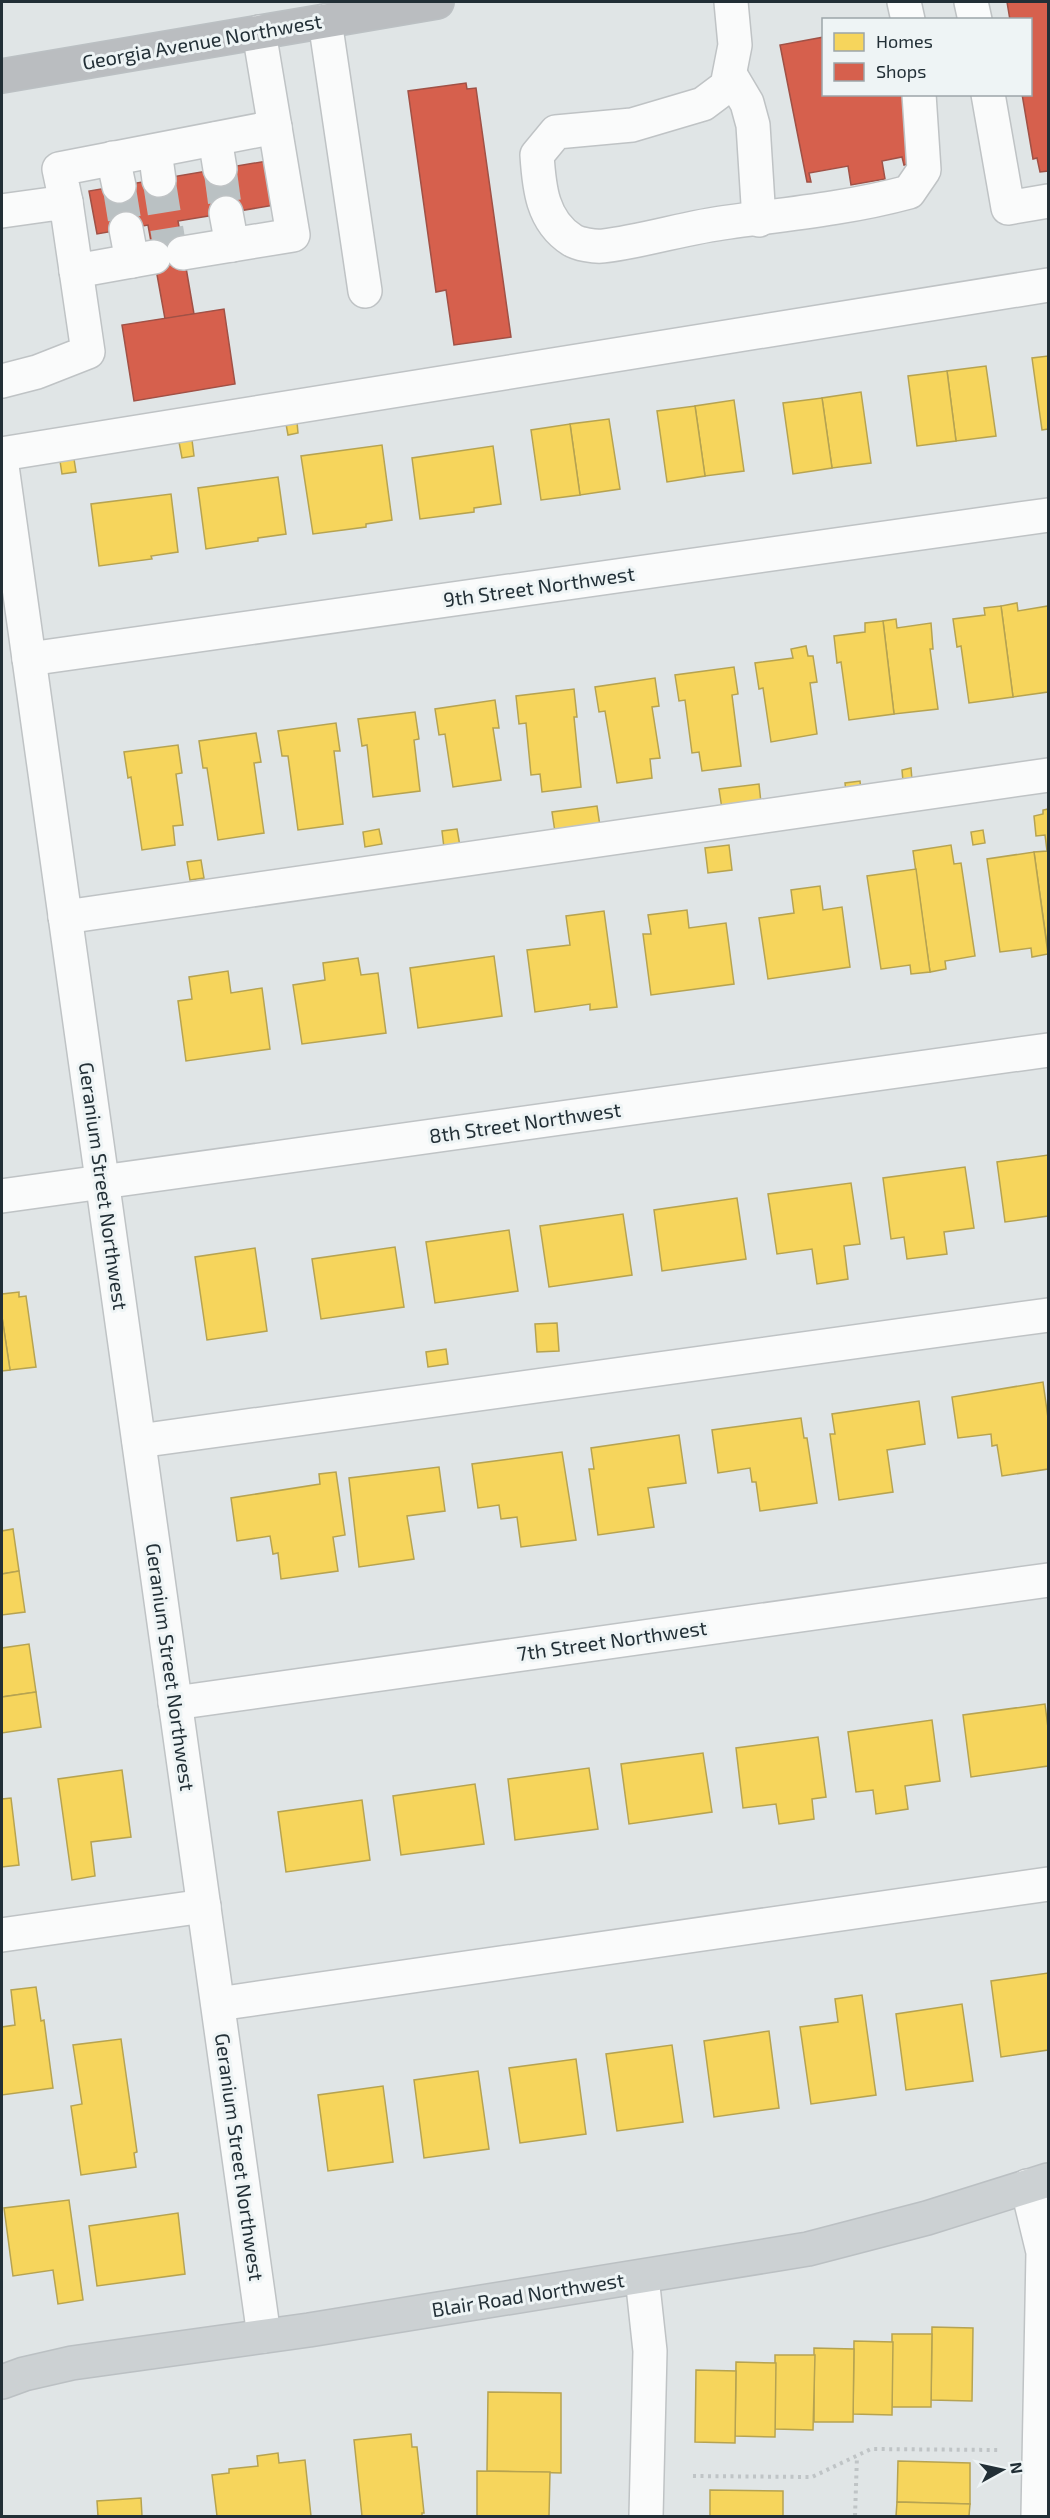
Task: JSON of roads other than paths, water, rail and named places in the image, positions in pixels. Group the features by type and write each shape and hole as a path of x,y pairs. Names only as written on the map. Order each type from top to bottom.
{"highway":[{"name":"Georgia Avenue Northwest","path":"2,76 437,2"}],"main road":[{"name":"Blair Road Northwest","path":"2,2382 40,2370 72,2364 264,2337 808,2249 843,2241 1038,2183"}],"street":[{"path":"731,2 735,45 731,76 727,86 703,104 632,125 556,132 537,155 540,190 553,224 573,241 601,246 728,222 759,220 883,199 909,192 924,170 919,96"},
{"path":"904,2 908,18"},
{"path":"971,2 975,18"},
{"path":"325,21 365,291"},
{"path":"76,271 293,235 259,32"},
{"path":"731,76 747,103 753,125 759,220"},
{"path":"988,96 1008,208 1048,201"},
{"path":"2,381 37,372 88,352 59,168 116,172 218,154 275,128"},
{"path":"2,211 66,202"},
{"path":"226,213 232,245"},
{"path":"126,228 156,257"},
{"path":"2,454 1048,285"},
{"name":"Geranium Street Northwest","path":"2,465 264,2337"},
{"name":"9th Street Northwest","path":"29,659 1048,515"},
{"path":"65,917 1048,775"},
{"name":"8th Street Northwest","path":"2,1196 1048,1050"},
{"path":"139,1441 1048,1315"},
{"name":"7th Street Northwest","path":"175,1703 1048,1580"},
{"path":"218,2004 1048,1884"},
{"path":"2,1935 204,1906"},
{"path":"1038,2183 1043,2260 1038,2517"},
{"path":"642,2277 650,2351 646,2517"}],"tunnel":[{"path":"220,169 226,213"},
{"path":"159,180 171,255"},
{"path":"119,186 126,229"}]}
